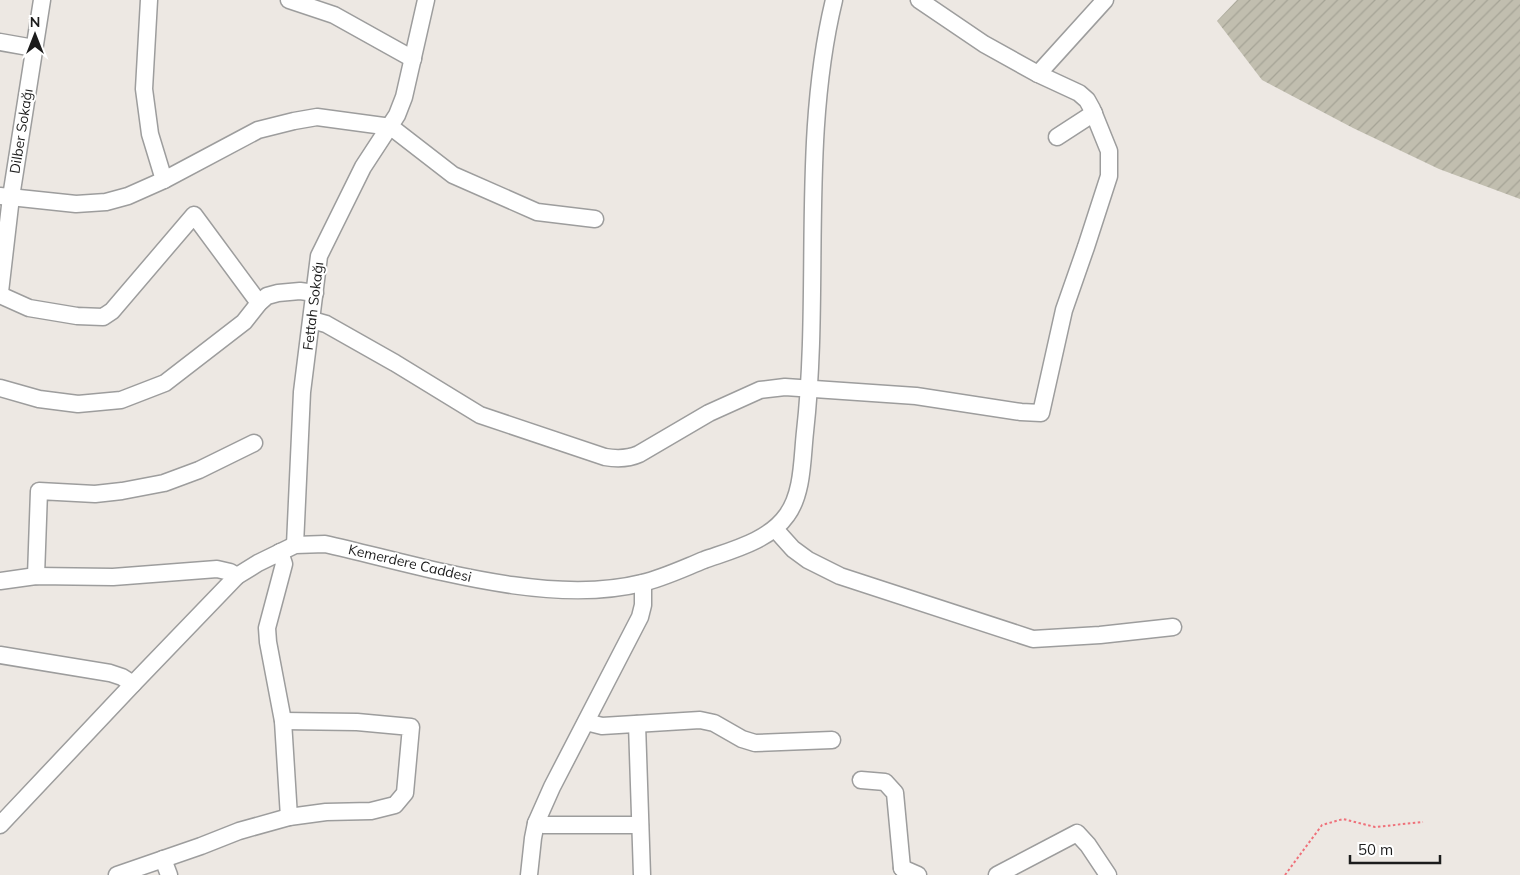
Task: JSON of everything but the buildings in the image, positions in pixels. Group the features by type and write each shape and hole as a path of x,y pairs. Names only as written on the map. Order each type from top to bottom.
{"street":[{"name":"Dilber Sokağı","path":"0,293 5,196 42,0"},
{"path":"149,0 144,89 150,134 164,180"},
{"path":"289,0 334,14 413,59"},
{"name":"Fettah Sokağı","path":"295,545 301,402 319,256 363,167 391,127 404,97 426,0"},
{"name":"Kemerdere Caddesi","path":"0,825 237,576 258,563 295,545 324,544 504,584 573,591 616,588 643,583 742,546 775,529 788,515 795,498 810,389 818,87 834,0"},
{"path":"312,320 326,324 480,415 605,457 630,458 709,413 760,390 784,387 916,396 1021,412 1041,413 1064,310 1109,176 1109,152 1094,113 1087,100 1079,93 1038,74 984,44 919,0"},
{"path":"1038,74 1105,0"},
{"path":"0,42 34,48"},
{"path":"1057,136 1094,113"},
{"path":"5,196 76,204 106,202 128,196 164,180 258,130 317,117 391,127 453,175 537,212 595,219"},
{"path":"0,293 29,308 77,316 103,317 112,311 194,215 259,302"},
{"path":"0,388 38,399 78,404 121,400 165,383 244,322 266,296 300,291 315,293"},
{"path":"36,576 39,491 95,494 164,483 199,470 254,443"},
{"path":"775,529 793,549 808,560 840,576 1034,639 1116,634 1173,627"},
{"path":"280,552 284,564 268,628 268,635 282,721 289,817"},
{"path":"0,581 36,576 113,577 217,569 237,576"},
{"path":"528,875 532,838 536,823 552,787 640,616 644,594 643,583"},
{"path":"0,655 110,673 122,677 133,684"},
{"path":"586,722 602,726 700,720 714,723 742,739 755,742 832,740"},
{"path":"117,875 240,831 289,817 326,812 370,811 395,805 405,793 411,727 357,722 282,721"},
{"path":"638,724 642,875"},
{"path":"861,780 885,782 896,793 897,872 918,875"},
{"path":"536,823 544,825 640,825"},
{"path":"997,875 1077,833 1088,845 1108,875"},
{"path":"162,859 169,875"}],"path":[{"path":"1285,875 1322,825 1343,819 1375,827 1423,822"}],"shaded area":[{"path":"1237,0 1520,0 1520,199 1439,169 1353,128 1262,80 1217,21"}]}
